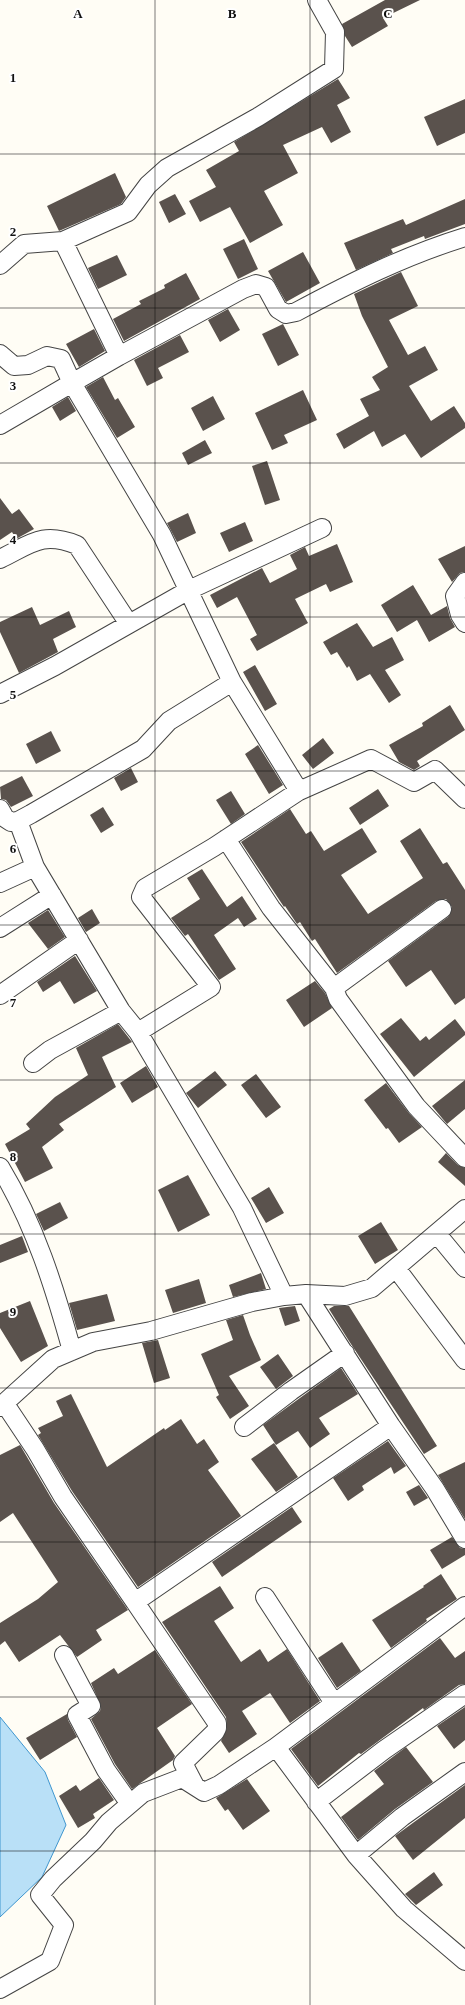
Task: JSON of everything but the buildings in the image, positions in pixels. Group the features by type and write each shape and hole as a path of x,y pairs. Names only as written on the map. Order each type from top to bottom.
{"street":[{"path":"0,266 24,244 63,241 128,212 148,185 167,168 258,117 334,69 335,32 317,0"},
{"path":"0,425 119,356 243,289 256,284 266,287 278,309 286,314 296,312 359,278 428,249 465,238"},
{"path":"63,241 119,356"},
{"path":"0,354 14,366 28,365 47,356 61,359 72,383 162,535 232,682 299,791"},
{"path":"0,694 55,666 189,590 322,528"},
{"path":"0,559 44,538 62,539 77,545 129,624"},
{"path":"465,582 455,596 460,615 465,623"},
{"path":"0,809 5,818 11,822 18,821 142,749 169,721 232,682"},
{"path":"138,1032 211,987 141,897 145,888 226,839 299,791 370,759 414,782 435,770 465,799"},
{"path":"18,821 35,867 121,1011 138,1032 242,1208 284,1296"},
{"path":"226,839 271,908 334,988 338,999 416,1106 465,1158"},
{"path":"0,883 35,867"},
{"path":"0,928 52,895"},
{"path":"334,988 442,909"},
{"path":"0,995 79,940"},
{"path":"33,1063 50,1050 121,1011"},
{"path":"0,1167 22,1206 52,1278 72,1351"},
{"path":"195,1786 183,1763 215,1732 217,1723 63,1497 35,1449 2,1405 53,1359 93,1342 151,1331 252,1302 284,1296 306,1294 345,1296 372,1288 465,1209"},
{"path":"437,1234 465,1268"},
{"path":"396,1268 465,1360"},
{"path":"306,1294 391,1426 435,1488 465,1539"},
{"path":"244,1427 291,1391 345,1353"},
{"path":"135,1602 391,1426"},
{"path":"265,1597 334,1703"},
{"path":"0,1989 50,1961 64,1924 40,1895 53,1879 93,1841 109,1822 143,1793 182,1778 204,1792 214,1787 276,1747 334,1703 405,1653 465,1606"},
{"path":"64,1655 91,1706 77,1715 106,1770 130,1804"},
{"path":"316,1802 384,1750 465,1694"},
{"path":"276,1747 356,1856 404,1909 465,1961"},
{"path":"356,1856 402,1817 465,1772"}],"water":[{"path":"0,1717 45,1772 66,1825 42,1877 0,1917"}]}
